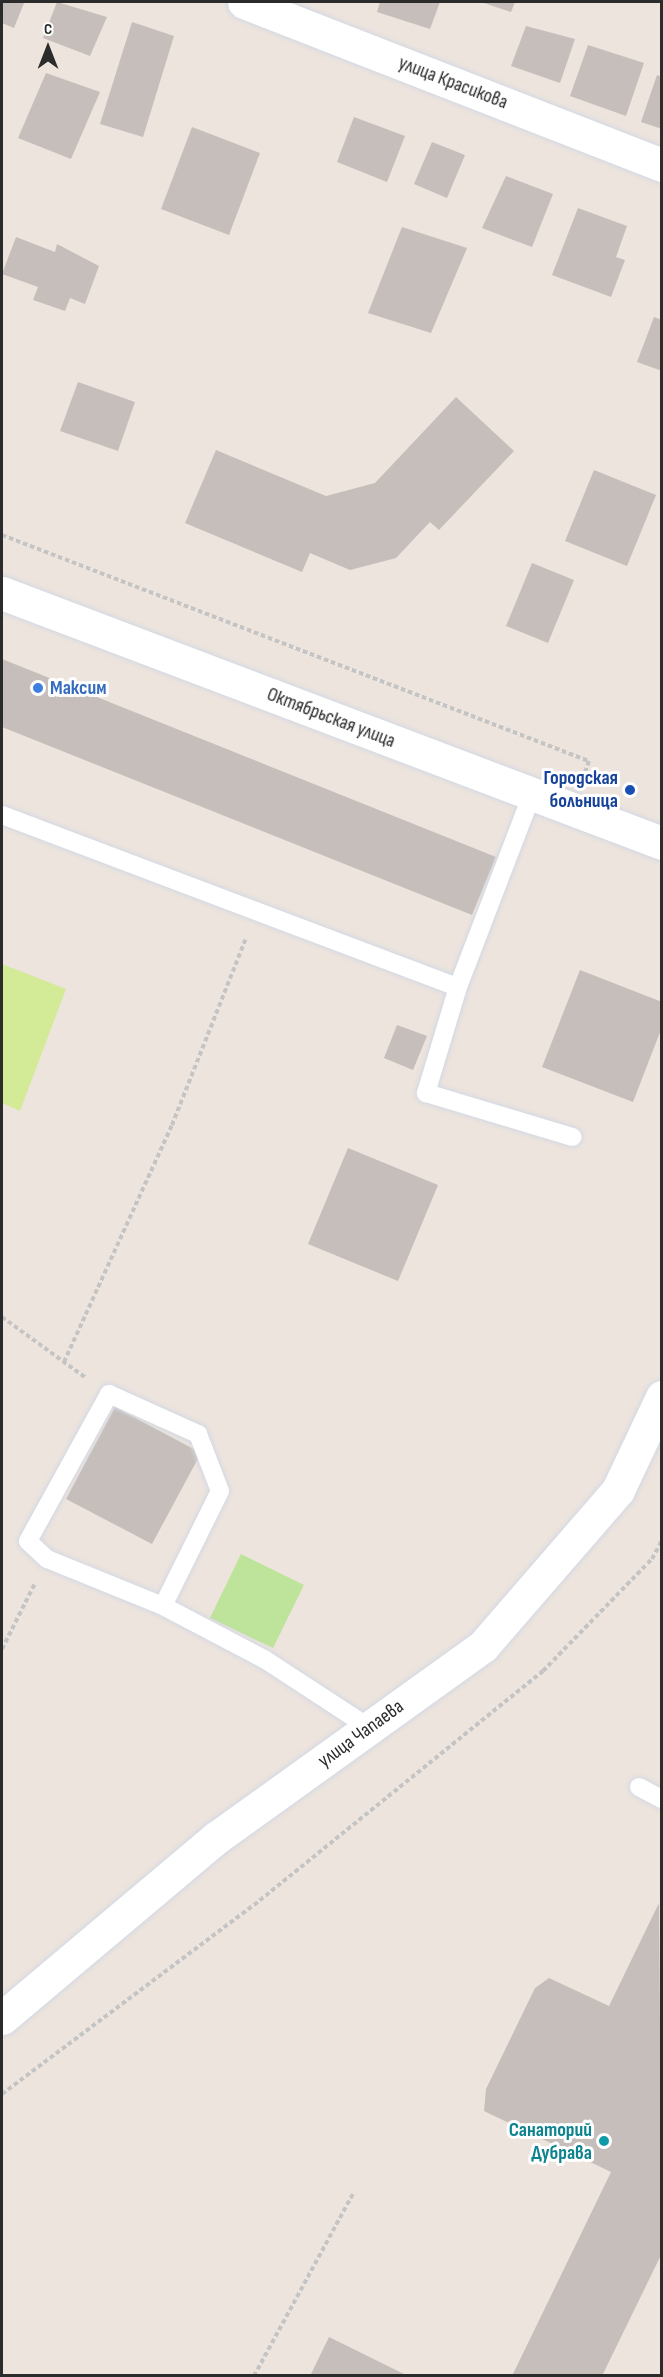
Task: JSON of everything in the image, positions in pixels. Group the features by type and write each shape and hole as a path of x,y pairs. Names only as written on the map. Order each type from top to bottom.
{"street":[{"name":"улица Красикова","path":"244,2 662,165"},
{"name":"Октябрьская улица","path":"2,593 662,843"},
{"name":"улица Чапаева","path":"2,2018 216,1838 483,1646 618,1490 662,1397"}],"lane":[{"path":"532,794 458,987 426,1093 573,1137"},
{"path":"2,815 458,987"},
{"path":"163,1606 220,1491 198,1434 109,1394 28,1541 47,1559 163,1606 264,1659 370,1728"},
{"path":"639,1787 662,1799"}],"path":[{"path":"2,535 590,761 570,809"},
{"path":"64,1362 172,1125 257,912"},
{"path":"2,1317 109,1394"},
{"path":"2,2094 255,1905 543,1671 652,1559 662,1540"},
{"path":"2,1649 47,1559"},
{"path":"254,2376 353,2194"}],"green space":[{"path":"2,964 66,989 20,1111 2,1103"},
{"path":"241,1554 304,1585 273,1648 210,1618"}],"building":[{"path":"2,2 24,3 14,28 2,23"},
{"path":"57,2 107,17 90,56 43,38"},
{"path":"380,2 440,2 430,29 377,12"},
{"path":"481,2 515,2 511,12"},
{"path":"132,22 174,36 143,137 100,124"},
{"path":"526,26 575,39 560,83 511,66"},
{"path":"588,45 644,63 626,116 570,96"},
{"path":"46,73 100,92 71,159 18,138"},
{"path":"657,75 662,77 662,129 641,122"},
{"path":"354,117 405,136 387,182 337,162"},
{"path":"192,127 260,153 229,235 161,209"},
{"path":"432,142 465,155 447,198 414,184"},
{"path":"506,176 553,194 532,247 482,228"},
{"path":"578,208 627,226 616,257 625,260 611,297 552,275"},
{"path":"402,227 467,248 431,333 368,313"},
{"path":"16,237 55,252 57,244 99,266 85,304 70,298 65,311 33,300 38,287 2,274"},
{"path":"654,317 662,320 662,371 637,362"},
{"path":"78,382 135,402 118,451 60,431"},
{"path":"456,397 514,451 439,530 430,522 396,558 350,570 310,553 302,572 185,523 216,450 326,496 375,483"},
{"path":"594,470 656,495 627,566 565,541"},
{"path":"532,563 574,580 548,643 506,626"},
{"path":"2,659 496,857 472,915 2,727"},
{"path":"580,970 662,1002 662,1027 633,1102 542,1067"},
{"path":"397,1025 427,1036 413,1070 384,1058"},
{"path":"348,1148 438,1185 398,1281 308,1244"},
{"path":"115,1407 201,1453 152,1544 66,1499"},
{"name":"Санаторий Дубрава","path":"659,1903 662,2253 602,2376 512,2376 611,2172 484,2111 486,2089 535,1988 549,1978 609,2006"},
{"path":"329,2337 408,2376 310,2376"}],"place":[{"name":"Максим","path":"38,688"},
{"name":"Городская больница","path":"630,790"},
{"name":"Санаторий Дубрава","path":"604,2141"}]}
